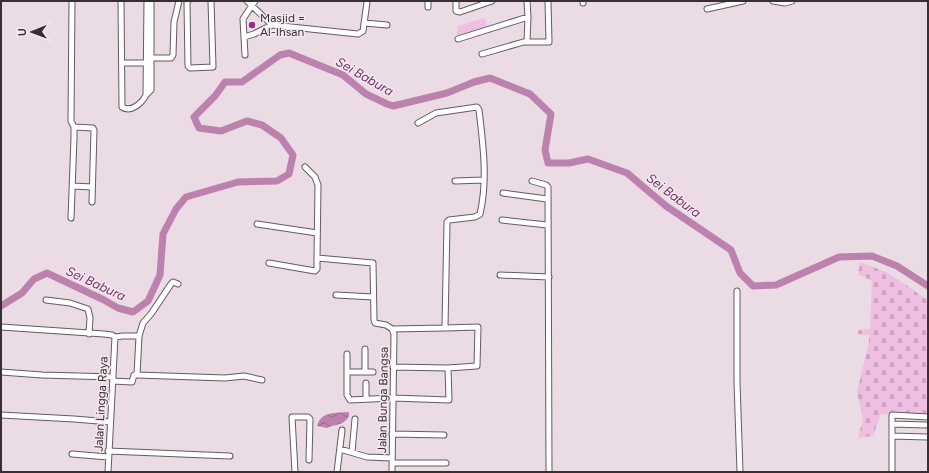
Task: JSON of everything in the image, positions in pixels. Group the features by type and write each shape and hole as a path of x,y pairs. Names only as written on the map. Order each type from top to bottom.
{"street":[{"path":"71,218 74,128 71,121 72,1"},
{"path":"121,1 122,107 128,109 136,107 151,91 147,1"},
{"path":"149,61 152,1"},
{"path":"122,63 173,57 174,22 179,1"},
{"path":"188,1 188,66 190,68 213,67 211,1"},
{"path":"244,37 254,34 272,24 360,34 363,31 367,1"},
{"path":"428,1 428,7"},
{"path":"456,1 456,11 460,12 492,1"},
{"path":"526,42 528,17 527,1"},
{"path":"482,54 526,42 549,42 548,1"},
{"path":"707,9 743,1"},
{"path":"773,1 786,3 792,1"},
{"path":"245,55 243,18 251,2 272,24"},
{"path":"458,40 528,17"},
{"path":"364,23 387,25"},
{"path":"418,123 436,113 477,107 483,142 483,180 479,215 475,217 449,220 447,222 445,328"},
{"path":"74,128 93,128 94,130 92,202"},
{"path":"269,263 315,271 317,269 318,185 315,177 305,167"},
{"path":"455,181 483,180"},
{"path":"532,181 547,186 549,277 549,472"},
{"path":"73,186 92,187"},
{"path":"503,193 547,199"},
{"path":"502,220 547,225"},
{"path":"257,224 318,233"},
{"path":"317,258 373,263 374,322 376,324 386,325 392,329 478,327 477,366 448,368 393,367"},
{"path":"500,276 549,277"},
{"path":"137,375 140,336 143,323 151,314 171,284 173,282 178,284"},
{"path":"737,292 737,382 740,472"},
{"path":"336,295 373,297"},
{"path":"46,300 70,303 88,309 90,318 89,334"},
{"path":"1,327 112,335 115,337 140,336"},
{"name":"Jalan Bunga Bangsa","path":"392,329 394,334 392,472"},
{"name":"Jalan Lingga Raya","path":"108,472 115,337"},
{"path":"365,349 365,372"},
{"path":"347,354 347,395 350,400 393,398 449,400 448,368"},
{"path":"1,372 113,379 132,382 134,375 225,378 244,376 262,380"},
{"path":"347,372 373,372"},
{"path":"366,383 366,399"},
{"path":"1,415 74,418 110,422"},
{"path":"892,472 892,415 928,417"},
{"path":"295,472 292,417 308,417 310,419 309,460"},
{"path":"352,452 355,419"},
{"path":"892,424 926,425"},
{"path":"337,472 342,430"},
{"path":"392,434 444,435"},
{"path":"892,436 927,437"},
{"path":"340,449 367,457 446,463"},
{"path":"108,451 230,456"},
{"path":"72,454 108,457"}],"green space":[{"path":"485,18 488,30 457,38 457,26"},
{"path":"860,262 888,273 928,300 928,413 881,414 873,436 858,438 863,419 857,392 869,342 869,335 858,334 858,330 870,329 872,281 858,274"}],"water":[{"path":"349,412 349,416 342,423 327,428 317,426 319,421 325,415"}],"waterway":[{"name":"Sei Babura","path":"1,306 22,293 34,279 47,273 118,308 133,312 148,301 160,275 163,234 176,209 186,197 238,182 277,181 289,174 293,155 281,138 262,125 247,121 221,131 199,128 194,117 215,96 225,82 242,82 280,55 289,53 343,75 366,94 393,106 447,93 474,82 490,78 530,94 551,114 545,150 548,163 569,163 588,159 627,173 666,206 731,250 740,273 753,286 776,285 839,257 872,256 897,266 928,286"}],"place":[{"name":"Masjid = Al-Ihsan","path":"252,25"}]}
